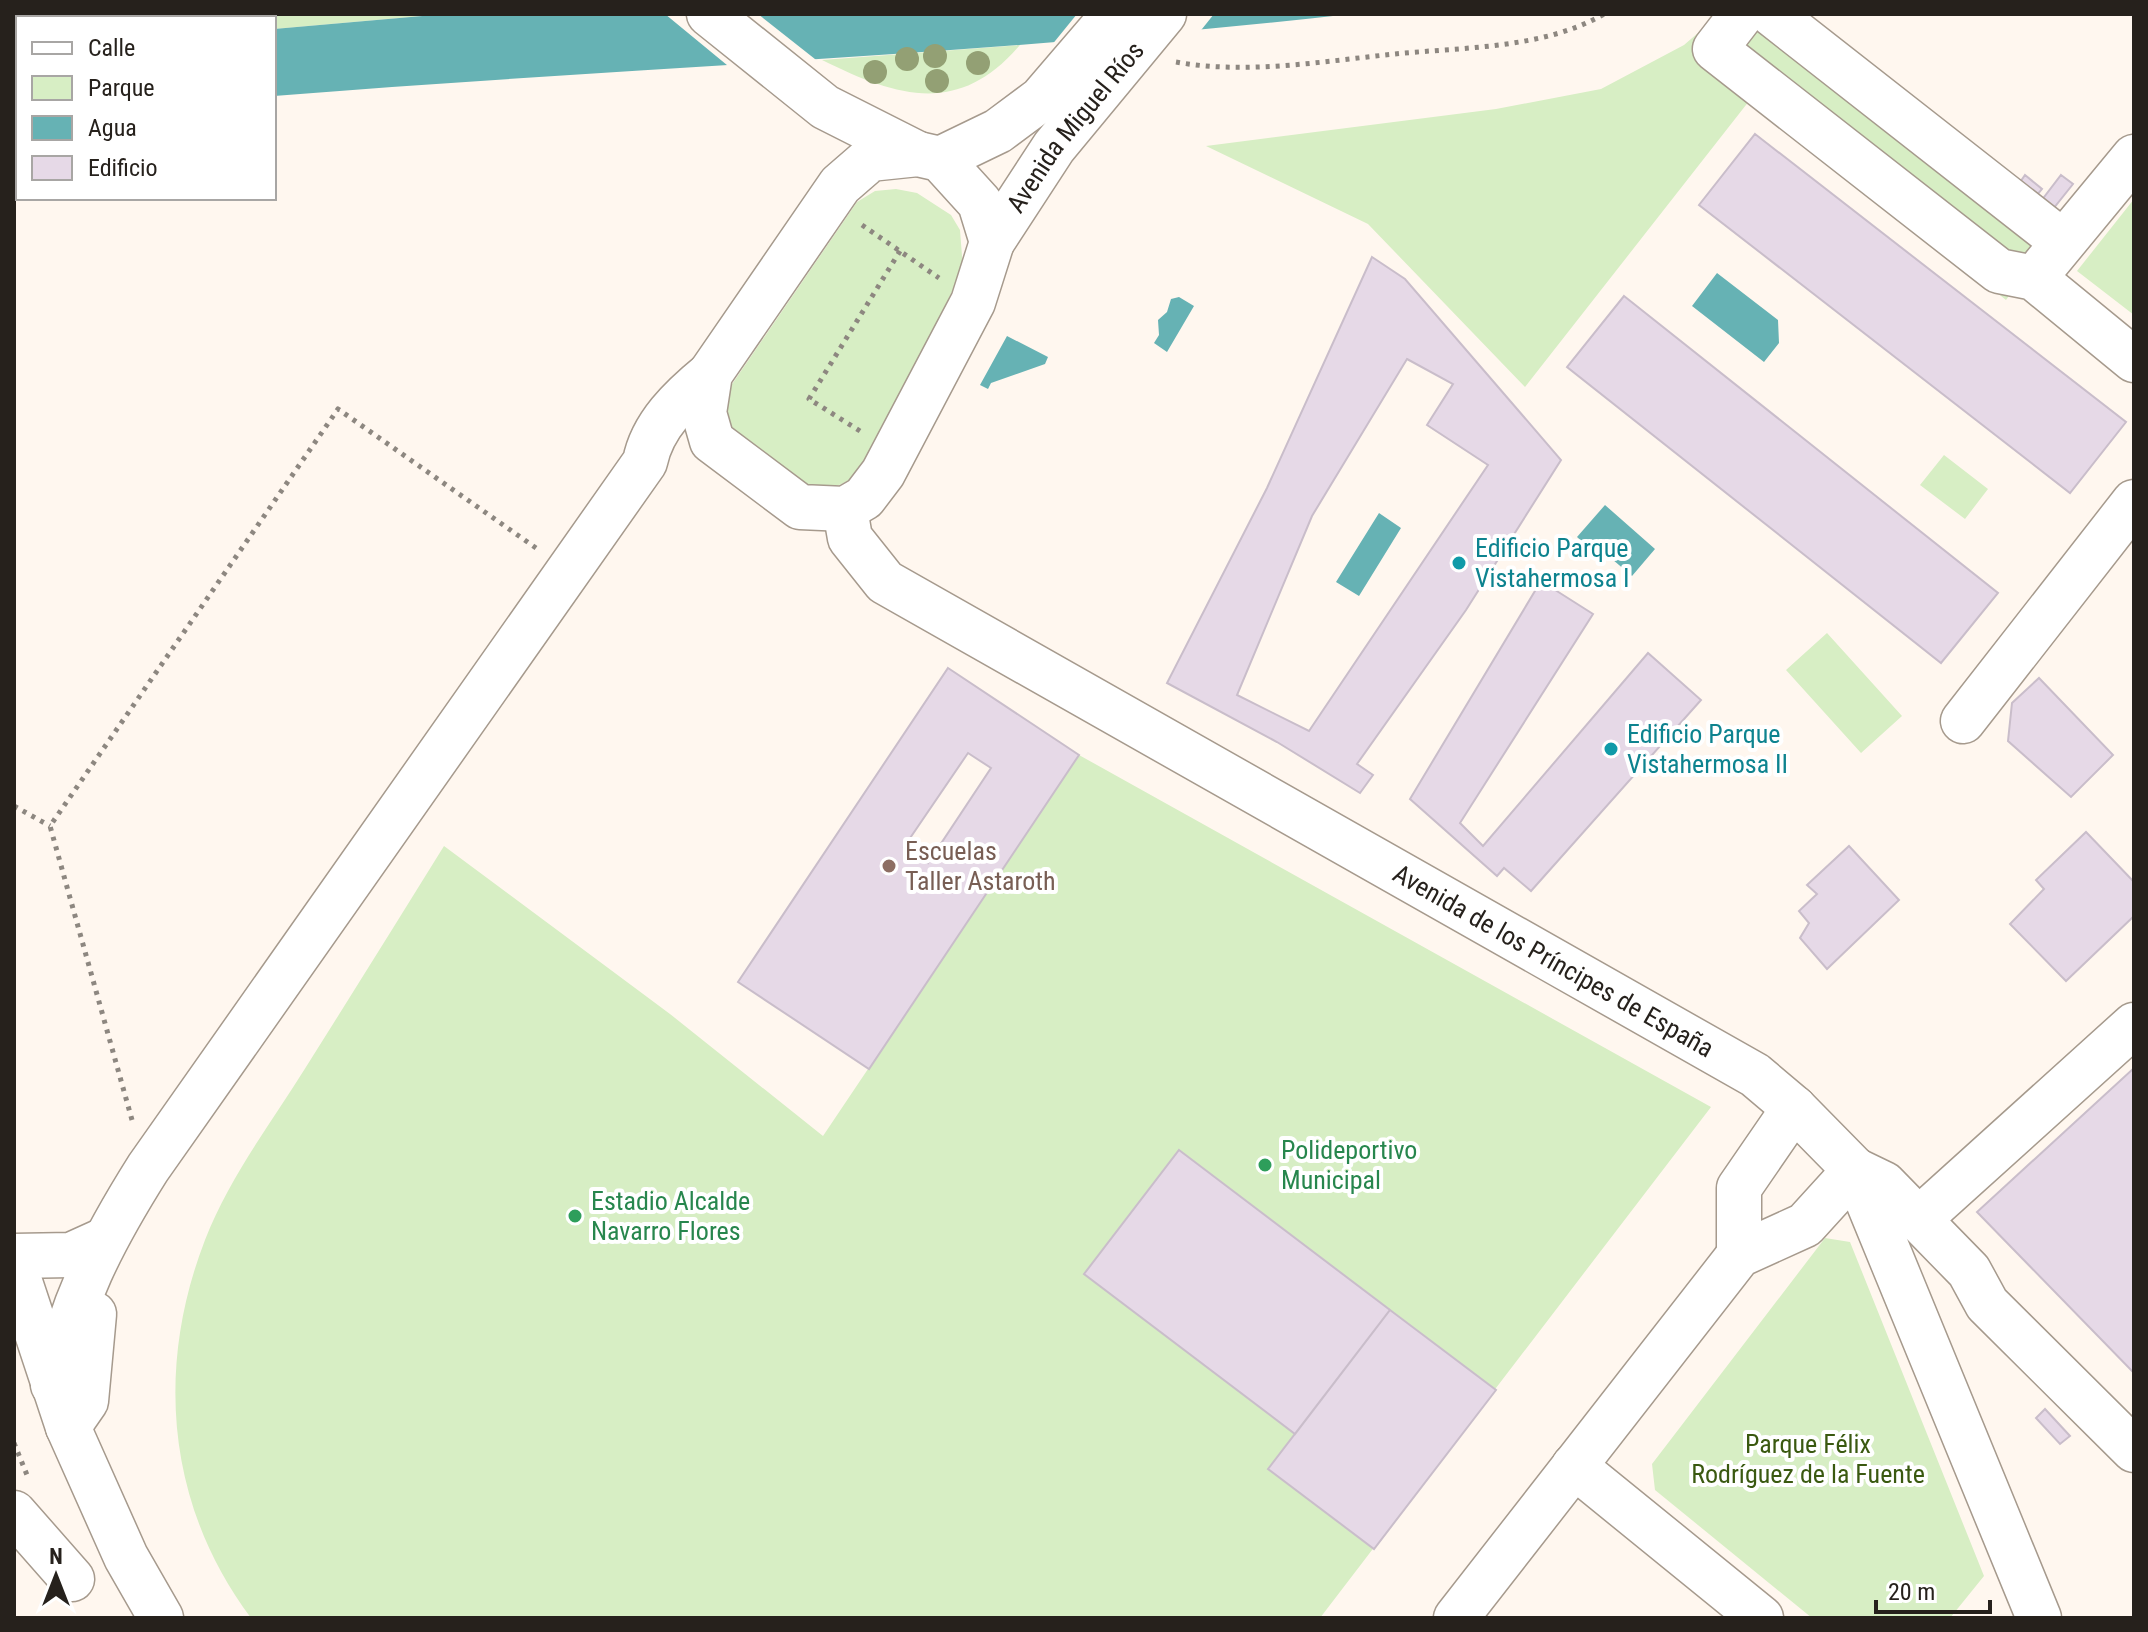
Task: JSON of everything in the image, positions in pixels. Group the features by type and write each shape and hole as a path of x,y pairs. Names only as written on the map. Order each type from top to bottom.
{"street":[{"path":"709,14 825,107 929,157 980,203 992,242"},
{"path":"1742,14 1715,49 1999,271 2034,278 2134,360"},
{"path":"1772,14 2063,242"},
{"name":"Avenida Miguel Ríos","path":"710,374 840,185 870,159 929,157 998,131 1129,33"},
{"name":"Avenida Miguel Ríos","path":"845,509 864,498 883,473 973,302 992,242 1129,33"},
{"path":"825,107 840,185"},
{"path":"2034,278 2134,157"},
{"path":"710,374 704,413 712,441 800,507 845,509"},
{"path":"53,1385 65,1329 102,1241 163,1147 645,462 648,443 682,396 710,374"},
{"path":"645,462 712,441"},
{"path":"1963,721 2134,502"},
{"name":"Avenida de los Príncipes de España","path":"845,509 850,538 885,582 1755,1075 1794,1108 1855,1170 1916,1315 2034,1616"},
{"path":"1918,1220 2134,1025"},
{"path":"1739,1255 1739,1188 1794,1108"},
{"path":"1456,1618 1739,1255 1805,1225 1855,1170 1884,1184 1969,1271 1987,1304"},
{"path":"14,1256 71,1255 102,1241"},
{"path":"68,1427 86,1401 102,1241"},
{"path":"14,1264 68,1427 126,1557 161,1618"},
{"path":"1916,1315 1927,1298 1942,1288 1962,1290 1987,1304 2134,1450"},
{"path":"1574,1466 1761,1618"},
{"path":"14,1513 72,1579"}],"path":[{"path":"1129,33 1196,66 1288,65 1516,42 1581,28 1604,14"},
{"path":"861,224 943,281"},
{"path":"867,435 809,399 900,251"},
{"path":"50,826 338,409 568,571"},
{"path":"14,806 50,826 129,1117 163,1147"}],"green space":[{"path":"14,14 445,14 276,29 276,16 16,16 14,48"},
{"path":"1720,14 1794,14 2059,226 2006,300 1753,96 1525,387 1368,224 1206,146 1496,109 1601,89 1684,45"},
{"path":"1020,45 997,68 974,83 950,91 926,93 876,83 822,60"},
{"path":"896,189 917,193 951,215 960,230 963,269 869,462 841,484 828,488 815,487 789,476 733,437 726,418 728,390 857,202 875,191"},
{"path":"2134,199 2134,315 2077,271"},
{"path":"1944,455 1988,489 1965,519 1920,485"},
{"path":"1827,633 1902,716 1861,753 1786,670"},
{"path":"1079,755 1711,1107 1320,1618 251,1618 223,1575 201,1530 186,1483 178,1435 175,1387 179,1338 189,1289 205,1240 238,1173 444,846 670,1014 823,1136"},
{"name":"Parque Félix Rodríguez de la Fuente","path":"1825,1238 1850,1242 1984,1576 1950,1618 1812,1618 1655,1490 1652,1464"}],"water":[{"path":"445,14 1351,14 1082,40 276,96 276,29"},
{"path":"14,48 16,48 16,117"},
{"path":"1717,273 1778,320 1779,343 1764,362 1692,306"},
{"path":"1179,297 1194,306 1167,352 1154,343 1159,335 1158,320 1167,312 1171,299"},
{"path":"1007,336 1048,357 1045,364 991,383 988,389 980,385"},
{"path":"1605,505 1655,549 1632,576 1593,543 1588,547 1577,537"},
{"path":"1379,513 1401,528 1359,596 1336,582"}],"pier":[{"path":"665,14 758,14 820,63 733,70"},
{"path":"1077,14 1214,14 1198,34 1051,46"}],"building":[{"path":"1755,134 2126,422 2070,493 1699,205"},
{"path":"2025,175 2042,189 2032,201 2016,188"},
{"path":"2061,175 2073,184 2049,214 2038,205"},
{"name":"Edificio Parque Vistahermosa I","path":"1372,257 1405,279 1561,460 1466,610 1357,764 1373,775 1360,793 1277,742 1167,683 1267,488","holes":["1407,359 1453,384 1427,425 1488,465 1309,731 1237,695 1312,516"]},
{"path":"1624,296 1998,593 1941,663 1567,367"},
{"name":"Edificio Parque Vistahermosa II","path":"1541,581 1593,614 1460,823 1483,846 1648,653 1701,700 1531,891 1504,868 1497,876 1410,799"},
{"name":"Escuelas Taller Astaroth","path":"948,668 1079,755 869,1069 738,982","holes":["968,753 991,768 928,863 904,847"]},
{"path":"2039,678 2113,755 2071,797 2008,741 2012,703"},
{"path":"2086,832 2134,882 2134,916 2066,981 2010,924 2044,889 2036,880"},
{"path":"1849,846 1899,900 1827,969 1800,938 1809,923 1799,911 1817,894 1807,885"},
{"path":"2134,1068 2134,1373 1977,1212"},
{"path":"1179,1150 1390,1310 1295,1434 1084,1274"},
{"path":"1390,1310 1496,1390 1374,1549 1268,1469"},
{"path":"2045,1409 2070,1436 2060,1444 2036,1418"}],"place":[{"name":"Edificio Parque Vistahermosa I","path":"1459,563"},
{"name":"Edificio Parque Vistahermosa II","path":"1611,749"},
{"name":"Escuelas Taller Astaroth","path":"889,866"},
{"name":"Polideportivo Municipal","path":"1265,1165"},
{"name":"Estadio Alcalde Navarro Flores","path":"575,1216"}]}
